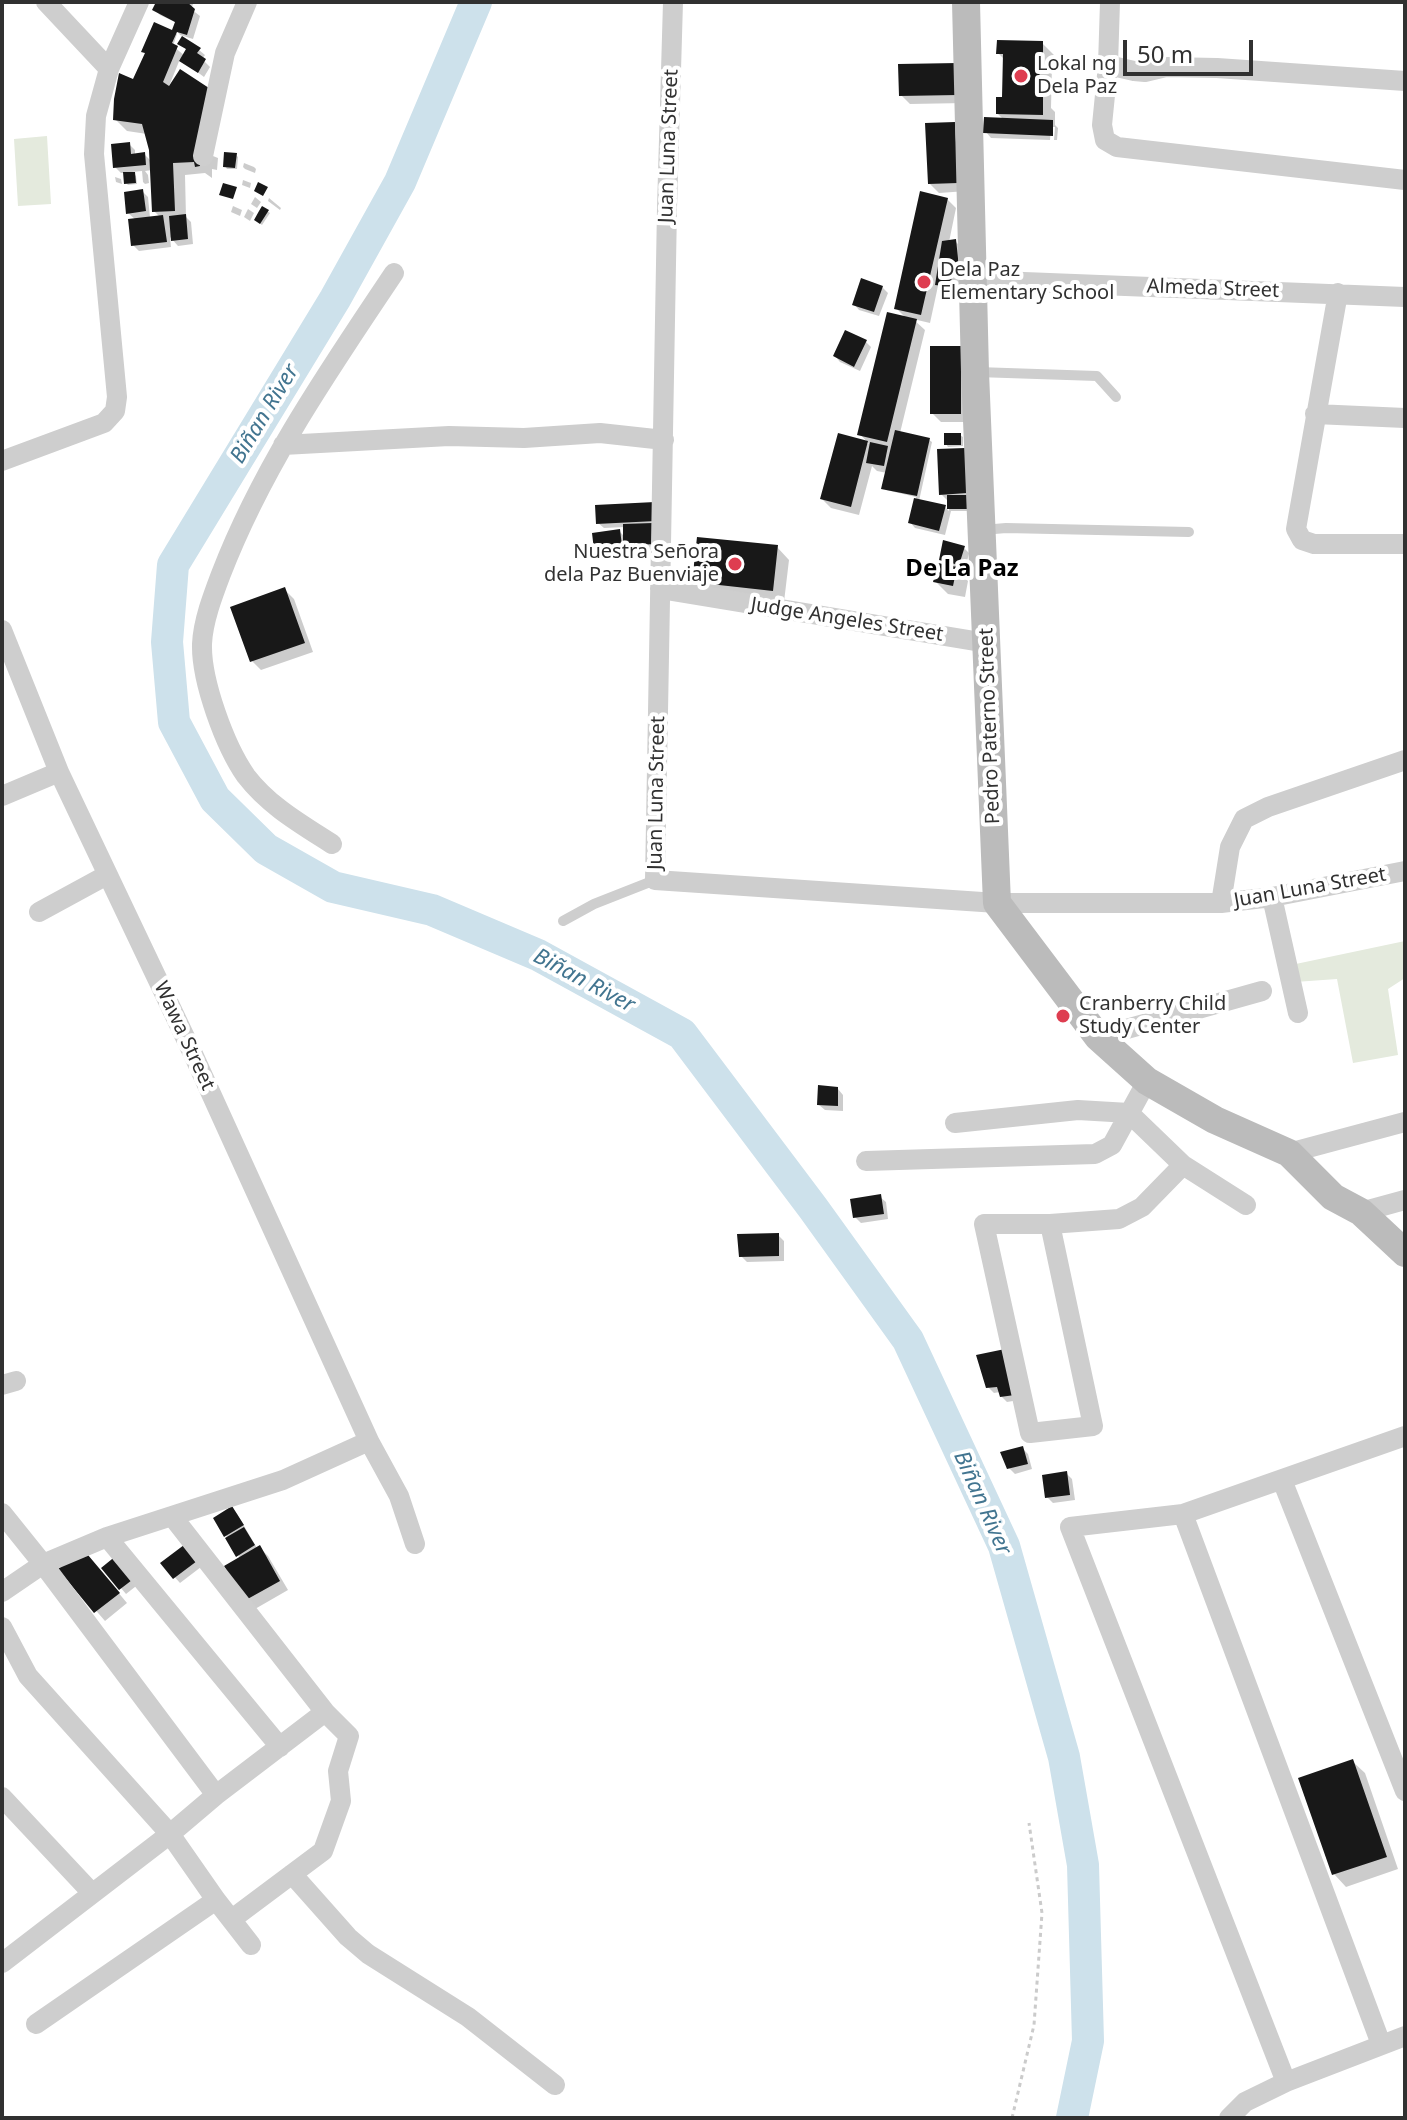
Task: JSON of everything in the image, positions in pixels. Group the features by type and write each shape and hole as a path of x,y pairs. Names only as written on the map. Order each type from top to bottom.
{"street":[{"path":"46,2 109,69"},
{"path":"2,461 104,423 115,411 117,397 94,154 96,116 109,69 139,2"},
{"path":"203,156 225,53 247,2"},
{"name":"Juan Luna Street","path":"673,2 655,880 997,903 1221,903 1272,897 1405,871"},
{"name":"Pedro Paterno Street","path":"966,2 975,372 997,903"},
{"path":"1110,2 1102,125 1105,140 1117,147 1405,180"},
{"path":"1108,65 1145,72 1166,67 1217,68 1405,81"},
{"path":"332,844 277,808 247,777 235,758 207,686 202,644 213,597 236,539 283,445 394,273"},
{"name":"Almeda Street","path":"973,280 1405,297"},
{"path":"1338,293 1296,529 1302,540 1314,544 1405,544"},
{"path":"1315,414 1405,418"},
{"path":"283,445 449,436 524,438 600,433 664,440"},
{"name":"Judge Angeles Street","path":"660,589 987,643"},
{"name":"Wawa Street","path":"2,630 59,772 193,1054 369,1441 399,1496 415,1544"},
{"path":"1221,903 1230,847 1244,819 1268,807 1405,760"},
{"path":"2,796 59,772"},
{"path":"39,912 107,875"},
{"path":"1272,897 1298,1013"},
{"path":"997,903 1098,1037 1147,1081 1215,1120 1289,1153 1333,1197 1361,1212 1405,1253"},
{"path":"1098,1037 1262,991"},
{"path":"866,1161 1095,1154 1112,1145 1147,1081"},
{"path":"955,1123 1078,1110 1129,1113 1183,1165 1246,1205"},
{"path":"1289,1153 1405,1122"},
{"path":"1050,1224 1093,1426 1030,1433 984,1224 1050,1224 1119,1219 1142,1207 1183,1165"},
{"path":"1361,1212 1405,1200"},
{"path":"1286,2082 1070,1527 1183,1514 1405,1436"},
{"path":"2,1592 43,1564 107,1537 283,1480 369,1441"},
{"path":"1282,1480 1405,1791"},
{"path":"2,1513 216,1795"},
{"path":"1183,1514 1381,2044"},
{"path":"172,1516 325,1712 349,1736 338,1771 341,1801 323,1851 232,1919"},
{"path":"107,1537 280,1747"},
{"path":"2,1627 28,1676 170,1834 251,1945"},
{"path":"2,1963 325,1712"},
{"path":"2,1797 92,1893"},
{"path":"292,1874 348,1937 368,1954 468,2017 555,2085"},
{"path":"36,2024 216,1900"},
{"path":"1229,2118 1245,2102 1286,2082 1405,2036"}],"lane":[{"path":"975,372 1097,376 1116,397"},
{"path":"981,530 1189,532"},
{"path":"563,921 594,904 655,880"}],"path":[{"path":"1012,2118 1034,2025 1042,1913 1029,1823"}],"shaded area":[{"path":"47,136 51,204 18,206 14,139"},
{"path":"1405,941 1405,978 1388,989 1398,1055 1353,1063 1337,979 1295,982 1291,965"}],"building":[{"path":"156,2 187,2 195,9 187,35 177,32 172,43 178,46 163,82 169,86 180,69 212,90 203,120 200,166 195,167 194,162 173,163 175,211 152,212 149,150 142,124 113,120 119,73 133,79 154,22 172,30 175,22 152,10"},
{"path":"182,36 201,48 197,53 206,59 198,73 179,61 186,49 177,44"},
{"name":"Lokal ng Dela Paz","path":"997,40 1043,41 1039,97 1043,97 1043,115 996,114 996,97 1002,97 1003,54 996,54"},
{"path":"958,63 958,95 899,96 898,64"},
{"path":"984,117 1053,120 1053,136 983,133"},
{"path":"955,122 958,183 928,184 925,123"},
{"path":"130,142 131,154 145,152 146,165 113,168 111,144"},
{"path":"224,152 237,153 235,168 223,167"},
{"path":"123,172 135,172 136,183 124,184"},
{"path":"258,182 268,187 263,196 254,191"},
{"path":"223,183 237,187 233,199 219,195"},
{"path":"143,189 146,211 126,214 124,192"},
{"path":"920,191 948,198 921,315 894,309"},
{"path":"262,206 269,210 260,224 254,220"},
{"path":"186,214 188,239 171,241 169,216"},
{"path":"163,215 167,242 131,246 128,219"},
{"path":"956,239 959,268 952,269 951,287 935,285 942,241"},
{"path":"861,278 883,286 874,312 852,305"},
{"path":"887,312 917,319 887,442 857,435"},
{"path":"845,330 867,340 854,367 833,356"},
{"path":"930,346 961,346 961,414 930,414"},
{"path":"895,430 930,438 917,496 881,489"},
{"path":"838,433 868,441 851,507 820,499"},
{"path":"944,433 961,433 961,445 944,445"},
{"path":"870,442 888,446 884,466 866,463"},
{"path":"965,448 967,493 939,495 937,449"},
{"path":"947,495 969,495 969,509 947,509"},
{"path":"914,498 946,505 939,531 908,523"},
{"path":"655,502 656,521 596,524 595,505"},
{"path":"653,523 654,544 623,546 623,524"},
{"path":"620,529 622,546 594,550 592,533"},
{"name":"Nuestra Señora dela Paz Buenviaje","path":"697,537 778,545 773,591 692,582"},
{"path":"943,540 965,546 959,565 939,560"},
{"path":"938,563 957,567 953,586 933,582"},
{"path":"285,587 305,643 250,662 230,607"},
{"path":"818,1085 838,1087 838,1106 817,1105"},
{"path":"881,1194 884,1214 853,1218 850,1199"},
{"path":"779,1233 779,1256 739,1257 737,1234"},
{"path":"1005,1349 1015,1395 1000,1397 997,1387 986,1388 976,1355"},
{"path":"1023,1446 1028,1464 1007,1469 1000,1452"},
{"path":"1067,1471 1070,1495 1045,1498 1042,1475"},
{"path":"232,1506 244,1525 224,1537 213,1518"},
{"path":"244,1527 255,1545 236,1557 225,1538"},
{"path":"184,1545 197,1561 173,1579 160,1563"},
{"path":"260,1545 280,1581 244,1601 224,1566"},
{"path":"88,1555 120,1593 94,1613 58,1569 71,1559"},
{"path":"117,1555 136,1577 119,1590 101,1568"},
{"path":"1353,1759 1387,1857 1332,1875 1298,1778"}],"waterway":[{"name":"Biñan River","path":"476,2 400,182 335,299 173,565 167,642 174,722 215,799 266,849 333,887 432,910 538,955 682,1034 908,1340 1004,1546 1064,1757 1083,1865 1088,2041 1072,2118"}],"place":[{"name":"Lokal ng Dela Paz","path":"1021,76"},
{"name":"Dela Paz Elementary School","path":"924,282"},
{"name":"Nuestra Señora dela Paz Buenviaje","path":"735,564"},
{"name":"Cranberry Child Study Center","path":"1063,1016"}],"district":[{"name":"De La Paz","path":"962,569"}]}
